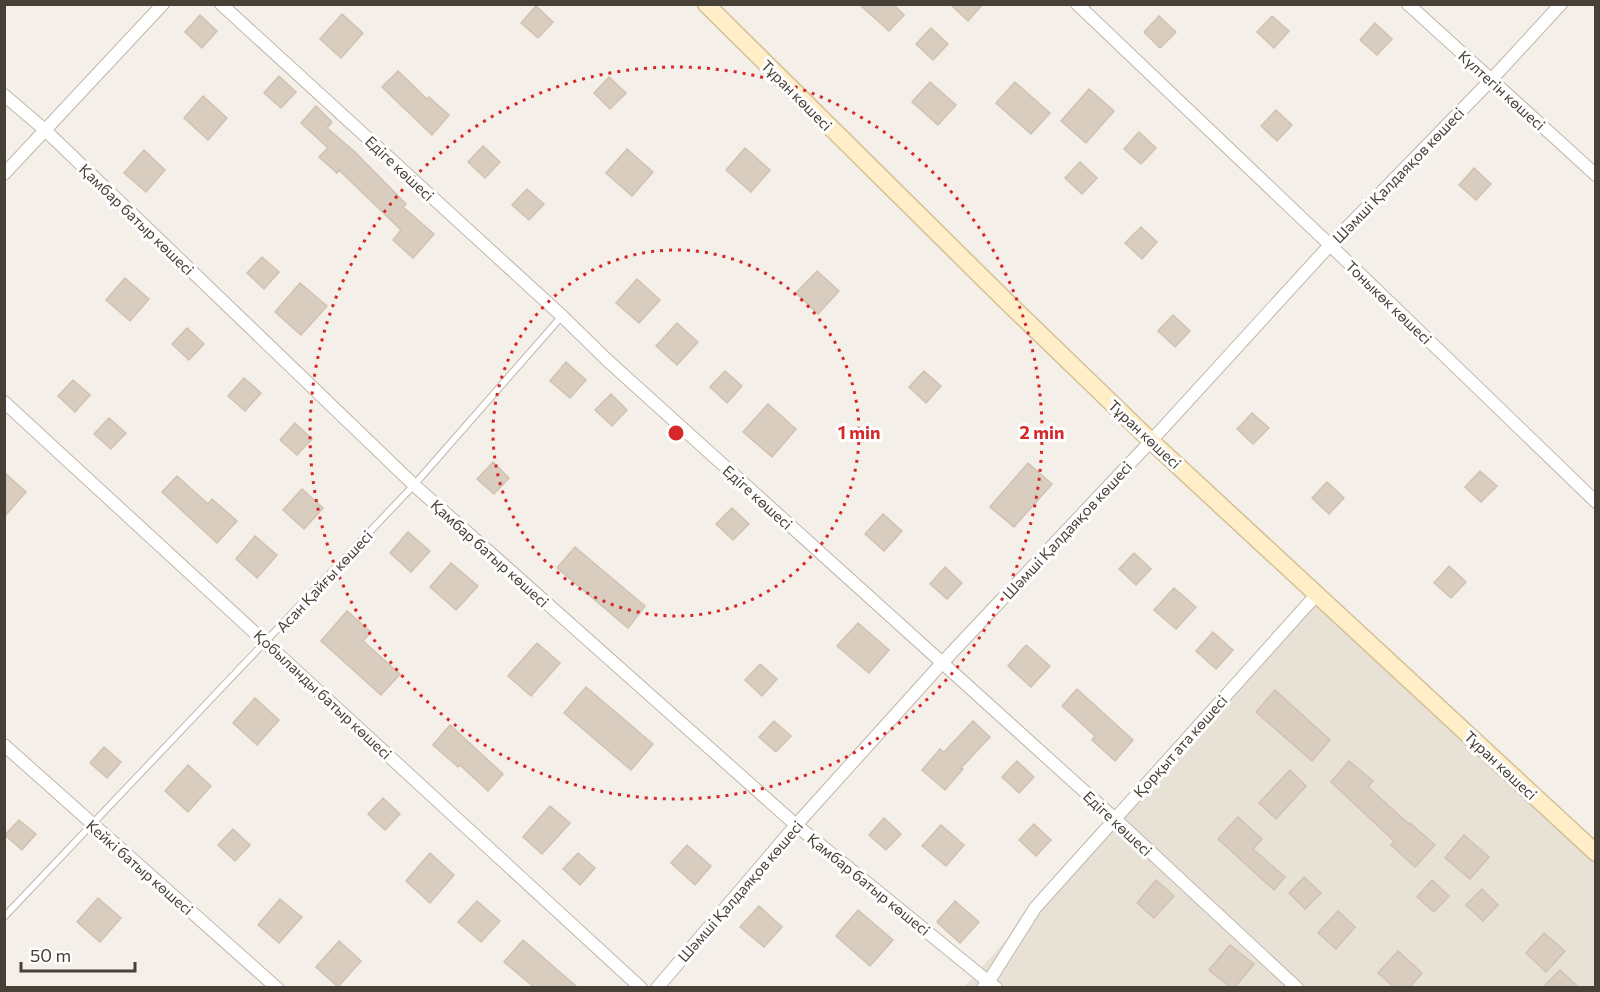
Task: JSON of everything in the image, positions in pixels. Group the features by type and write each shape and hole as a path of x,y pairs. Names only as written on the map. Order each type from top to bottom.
{"street":[{"path":"4,174 163,4"},
{"name":"Едіге көшесі","path":"221,4 562,316 607,360 1114,818 1297,987"},
{"name":"Тұран көшесі","path":"706,4 1151,441 1596,853"},
{"name":"Тоныкөк көшесі","path":"1077,4 1596,502"},
{"name":"Күлтегін көшесі","path":"1408,4 1596,175"},
{"name":"Шәмші Қалдаяқов көшесі","path":"657,987 796,825 942,663 1151,441 1330,245 1491,80 1561,4"},
{"name":"Қамбар батыр көшесі","path":"4,95 45,130 414,485 796,825 989,985"},
{"name":"Қобыланды батыр көшесі","path":"4,402 641,987"},
{"name":"Қорқыт ата көшесі","path":"989,985 1035,908 1317,594"},
{"name":"Кейкі батыр көшесі","path":"4,745 277,987"}],"lane":[{"name":"Асан Қайғы көшесі","path":"4,917 414,485 562,316"}],"shaded area":[{"path":"1317,594 1595,847 1595,987 963,988"}],"building":[{"path":"859,4 893,4 904,15 889,31"},
{"path":"950,4 983,4 968,21"},
{"path":"536,6 553,22 538,38 521,23"},
{"path":"342,14 363,33 341,58 320,39"},
{"path":"200,15 217,31 202,48 185,32"},
{"path":"1159,16 1176,32 1160,48 1144,32"},
{"path":"1272,16 1289,31 1274,48 1257,32"},
{"path":"1375,23 1392,39 1377,55 1360,40"},
{"path":"931,28 948,44 933,60 916,44"},
{"path":"398,71 427,99 429,97 449,115 432,135 382,87"},
{"path":"279,76 296,92 281,108 264,93"},
{"path":"609,77 626,93 610,109 594,93"},
{"path":"930,82 956,105 938,125 912,102"},
{"path":"1015,82 1050,113 1031,134 996,103"},
{"path":"1089,89 1114,111 1086,143 1061,121"},
{"path":"203,96 227,118 208,140 184,118"},
{"path":"316,106 332,122 327,128 355,152 406,204 403,207 434,234 413,258 393,240 401,230 339,170 337,173 319,157 328,148 301,123"},
{"path":"1276,110 1292,125 1277,141 1261,126"},
{"path":"1139,132 1156,148 1141,164 1124,149"},
{"path":"483,146 500,162 485,178 468,162"},
{"path":"745,148 770,170 751,192 726,170"},
{"path":"627,149 653,172 632,196 606,173"},
{"path":"144,150 165,170 146,192 124,173"},
{"path":"1080,162 1097,178 1082,194 1065,178"},
{"path":"1474,168 1491,184 1476,200 1459,185"},
{"path":"527,189 544,204 529,220 512,205"},
{"path":"1141,227 1157,242 1142,259 1125,243"},
{"path":"262,257 279,272 264,289 247,273"},
{"path":"817,271 839,291 818,314 796,293"},
{"path":"125,278 149,299 130,321 106,300"},
{"path":"637,279 660,300 639,323 616,303"},
{"path":"300,283 327,306 301,335 275,312"},
{"path":"1173,315 1190,331 1175,347 1158,331"},
{"path":"677,323 698,342 677,365 656,346"},
{"path":"187,328 204,344 189,360 172,344"},
{"path":"566,362 586,380 570,398 550,381"},
{"path":"725,371 742,386 727,403 710,387"},
{"path":"924,371 941,386 926,403 909,387"},
{"path":"244,378 261,393 245,411 228,396"},
{"path":"73,380 90,395 75,412 58,396"},
{"path":"611,394 627,410 612,426 595,410"},
{"path":"768,404 796,429 772,457 743,432"},
{"path":"1252,413 1269,428 1253,444 1237,429"},
{"path":"109,418 126,433 111,449 94,434"},
{"path":"295,423 312,439 297,455 280,440"},
{"path":"493,462 509,478 494,494 477,479"},
{"path":"1028,463 1052,484 1014,527 990,507"},
{"path":"1480,471 1497,486 1481,502 1465,487"},
{"path":"4,472 26,492 4,517"},
{"path":"177,476 208,504 212,499 237,521 217,543 162,492"},
{"path":"1327,482 1344,498 1329,514 1312,498"},
{"path":"302,489 323,508 304,529 283,510"},
{"path":"732,508 749,524 733,540 716,524"},
{"path":"883,514 902,531 884,551 865,534"},
{"path":"408,532 430,551 411,572 390,553"},
{"path":"255,536 277,555 257,578 236,559"},
{"path":"575,547 645,606 628,628 557,568"},
{"path":"1134,553 1151,569 1136,585 1119,569"},
{"path":"451,563 478,586 456,610 430,587"},
{"path":"1449,566 1466,582 1451,598 1434,583"},
{"path":"945,567 962,583 947,599 930,584"},
{"path":"1174,588 1196,607 1176,629 1154,610"},
{"path":"347,611 371,632 363,641 400,674 381,695 321,641"},
{"path":"858,623 889,650 869,673 837,646"},
{"path":"1213,632 1233,650 1216,669 1196,651"},
{"path":"537,643 560,663 531,696 508,676"},
{"path":"1026,645 1050,666 1031,687 1008,666"},
{"path":"760,664 777,679 762,696 745,680"},
{"path":"586,687 653,744 631,770 564,713"},
{"path":"1077,689 1133,740 1115,761 1092,740 1095,736 1062,706"},
{"path":"1275,690 1330,740 1312,761 1256,712"},
{"path":"255,698 279,720 257,745 233,723"},
{"path":"774,721 791,736 776,752 759,737"},
{"path":"973,721 990,737 961,768 963,769 945,790 922,770 940,749 944,752"},
{"path":"450,725 503,774 488,791 460,765 458,767 433,745"},
{"path":"104,747 121,762 107,778 90,763"},
{"path":"1017,761 1034,777 1019,793 1002,777"},
{"path":"1349,761 1373,781 1368,787 1435,845 1415,867 1391,845 1394,841 1331,782"},
{"path":"188,765 211,786 188,812 165,791"},
{"path":"1290,770 1306,786 1276,819 1259,803"},
{"path":"383,798 400,814 385,830 368,814"},
{"path":"550,806 570,823 542,854 523,837"},
{"path":"1238,817 1262,839 1253,849 1285,877 1274,890 1218,839"},
{"path":"884,818 901,834 886,850 869,835"},
{"path":"19,820 36,834 22,850 5,835"},
{"path":"1034,824 1051,840 1036,856 1019,840"},
{"path":"941,825 964,845 946,866 922,846"},
{"path":"233,829 250,845 235,861 218,845"},
{"path":"1464,835 1489,857 1470,879 1445,858"},
{"path":"687,845 711,866 695,885 671,863"},
{"path":"430,853 454,875 430,903 406,881"},
{"path":"578,853 595,868 580,885 563,869"},
{"path":"1304,877 1321,893 1305,909 1289,893"},
{"path":"1156,880 1174,896 1154,918 1137,903"},
{"path":"1432,880 1449,896 1434,912 1417,897"},
{"path":"1482,889 1498,905 1483,921 1466,905"},
{"path":"98,898 121,918 100,942 77,922"},
{"path":"280,899 302,917 279,943 258,925"},
{"path":"477,901 500,921 481,942 458,922"},
{"path":"955,901 979,922 960,943 937,922"},
{"path":"759,906 782,927 764,947 740,927"},
{"path":"858,910 893,940 870,966 836,936"},
{"path":"1338,911 1355,927 1336,949 1318,933"},
{"path":"1544,933 1565,951 1546,972 1526,953"},
{"path":"523,940 577,987 534,987 504,962"},
{"path":"339,941 361,961 338,987 316,967"},
{"path":"1230,945 1254,964 1235,987 1230,987 1209,970"},
{"path":"1398,951 1422,973 1410,987 1394,987 1378,973"},
{"path":"1560,970 1578,987 1543,987"}]}
